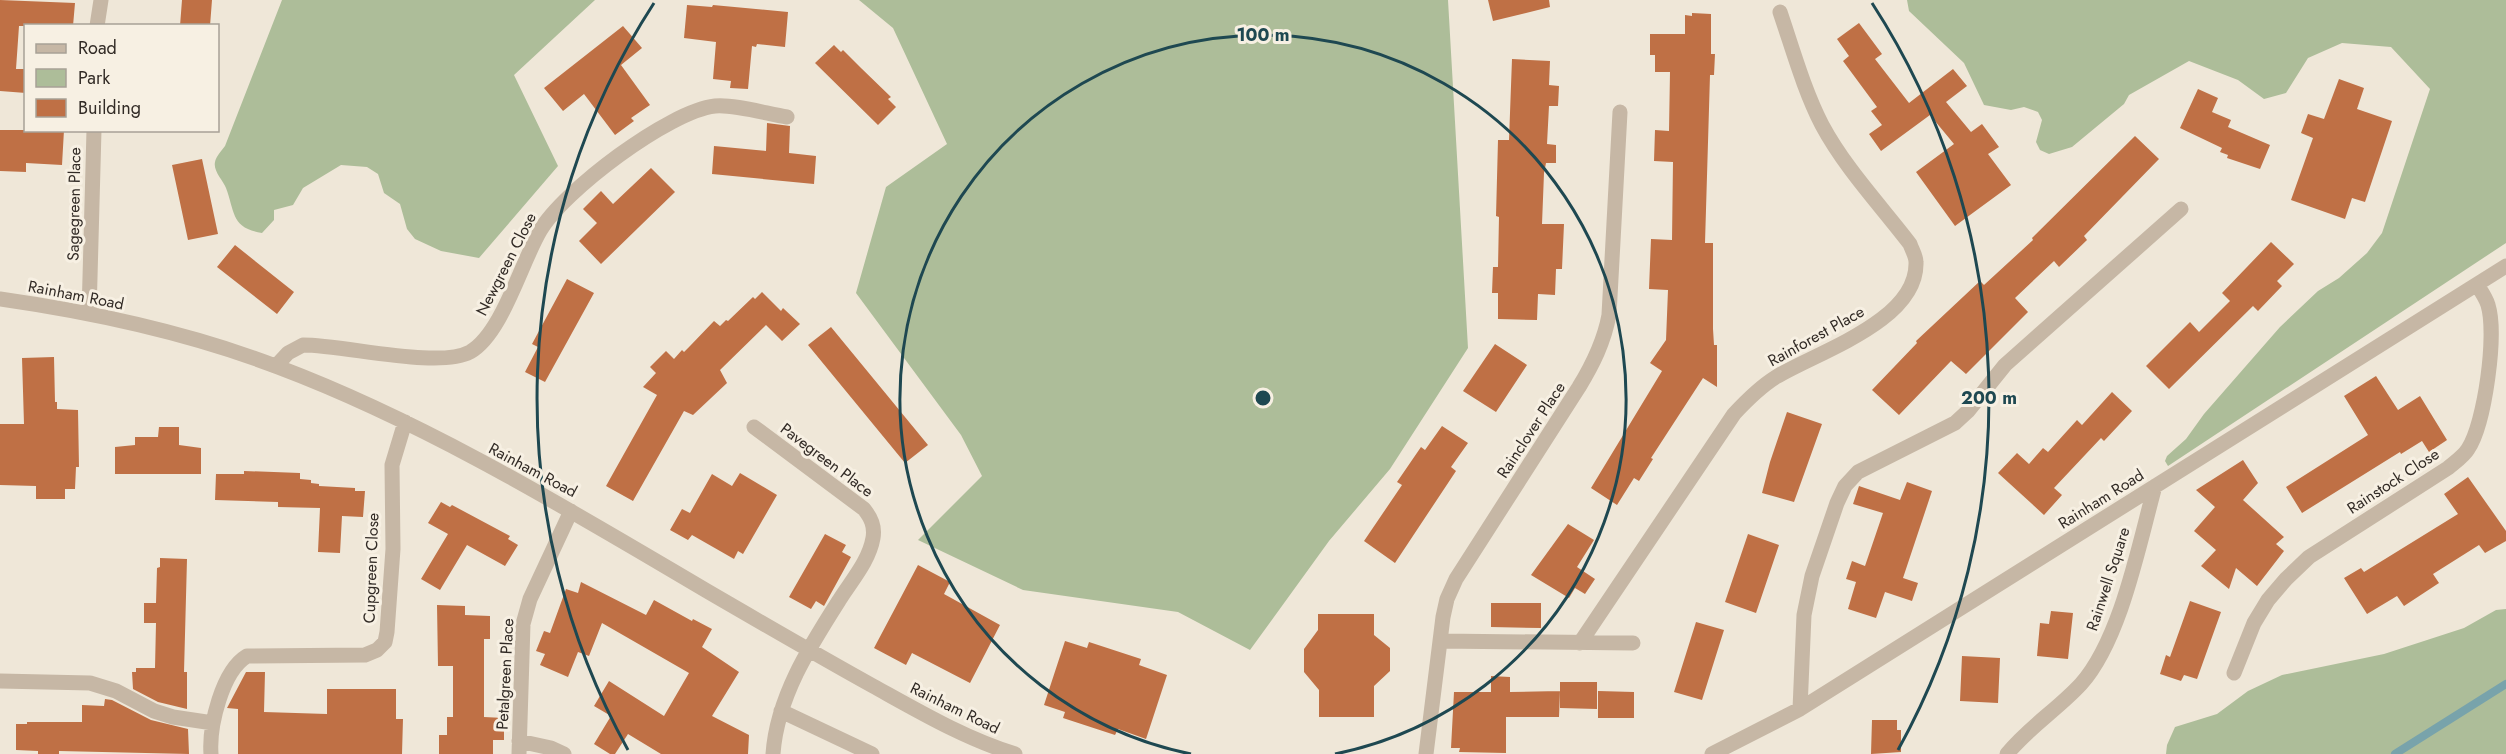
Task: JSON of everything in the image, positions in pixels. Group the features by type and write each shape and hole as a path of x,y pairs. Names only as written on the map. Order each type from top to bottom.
{"street":[{"path":"98,24 101,0"},
{"name":"Rainforest Place","path":"1580,643 1742,405 1774,378 1871,327 1894,308 1914,279 1916,260 1910,244 1822,125 1780,12"},
{"name":"Newgreen Close","path":"276,366 288,353 303,345 428,358 455,358 470,352 484,343 495,325 540,231 552,213 568,197 628,149 670,122 693,111 716,106 787,117"},
{"name":"Rainclover Place","path":"1426,754 1447,599 1456,579 1591,367 1605,333 1609,315 1620,112"},
{"name":"Sagegreen Place","path":"90,314 94,132"},
{"path":"1800,709 1804,615 1812,576 1837,502 1845,486 1858,472 1956,423 2005,365 2181,209"},
{"name":"Rainham Road","path":"1712,754 1800,709 2506,266"},
{"name":"Rainstock Close","path":"2234,673 2254,622 2268,600 2286,579 2309,558 2448,468 2468,450 2477,431 2492,346 2492,323 2488,303 2477,285"},
{"name":"Rainham Road","path":"0,298 90,314 170,333 276,366 339,391 405,422 571,511 808,650 951,729 1015,754"},
{"name":"Cupgreen Close","path":"211,754 213,723 231,673 247,656 365,655 377,650 385,642 392,578 392,465 405,422"},
{"name":"Pavegreen Place","path":"754,427 851,498 872,520 874,536 866,557 808,650 781,711 773,754"},
{"name":"Rainwell Square","path":"2007,754 2045,715 2081,683 2108,642 2120,613 2156,486"},
{"name":"Petalgreen Place","path":"564,754 551,748 519,747 523,624 530,599 571,511"},
{"path":"1440,641 1633,643"},
{"path":"0,681 90,683 172,717 213,723"},
{"path":"781,711 872,754"}],"green space":[{"path":"282,0 595,0 514,75 558,166 479,258 441,251 415,239 407,229 400,204 384,193 378,174 367,167 341,165 303,188 293,205 274,210 274,220 262,233 252,231 239,223 226,188 215,169 215,162 225,146"},
{"path":"859,0 1448,0 1468,348 1390,469 1329,541 1250,650 1178,612 1023,590 918,540 982,476 961,435 856,293 886,187 947,144 893,28"},
{"path":"1907,0 2506,0 2506,243 2168,466 2165,461 2167,456 2186,439 2204,414 2280,327 2318,291 2339,278 2367,253 2382,233 2430,89 2391,47 2342,43 2308,58 2286,93 2264,99 2238,80 2189,61 2129,95 2124,104 2072,147 2049,154 2040,150 2036,142 2042,120 2038,112 2024,107 2011,110 1984,105 1964,63 1909,11"},
{"path":"2506,609 2506,754 2166,754 2167,745 2175,727 2217,714 2248,691 2282,675 2384,654 2464,628 2496,610"}],"building":[{"path":"0,0 75,3 73,24 24,24 24,26 19,26 16,69 24,69 24,93 0,91"},
{"path":"182,0 212,0 210,24 180,24"},
{"path":"1488,0 1549,0 1550,7 1493,21"},
{"path":"687,5 788,12 785,47 757,44 756,47 752,46 748,89 730,88 731,81 713,79 716,42 684,38"},
{"path":"1692,13 1711,14 1711,54 1715,54 1714,75 1710,75 1705,243 1713,243 1713,329 1714,345 1717,345 1717,387 1703,378 1651,458 1653,459 1639,481 1634,478 1617,505 1591,488 1662,371 1650,363 1666,340 1668,290 1649,289 1651,239 1672,240 1673,162 1654,161 1655,130 1669,131 1670,72 1655,72 1655,55 1650,55 1650,34 1685,34 1685,15 1692,16"},
{"path":"1859,23 1882,54 1875,59 1909,103 1953,69 1967,86 1946,102 1971,132 1982,124 1999,147 1988,154 2011,185 1955,226 1916,172 1954,144 1930,115 1881,151 1869,134 1882,125 1871,111 1877,107 1843,61 1849,56 1837,39"},
{"path":"623,26 642,48 621,65 650,105 631,118 634,121 615,135 584,94 563,111 544,88"},
{"path":"834,45 841,52 843,50 891,97 888,99 896,107 878,125 815,63"},
{"path":"1512,59 1550,61 1549,85 1559,86 1558,106 1549,106 1547,144 1556,145 1556,163 1546,163 1542,224 1564,224 1562,269 1556,269 1555,295 1538,294 1537,320 1498,319 1498,293 1492,293 1493,267 1498,267 1499,217 1496,216 1498,140 1509,140"},
{"path":"2339,79 2364,88 2357,109 2392,121 2365,202 2352,198 2345,219 2291,200 2313,138 2301,133 2308,114 2324,119"},
{"path":"2198,89 2218,98 2212,112 2231,120 2228,127 2270,145 2260,169 2227,158 2228,155 2220,152 2222,148 2180,128"},
{"path":"767,123 790,126 789,153 816,156 814,184 712,174 714,146 766,151"},
{"path":"0,130 64,132 62,165 26,163 26,172 0,171"},
{"path":"2135,136 2159,159 2084,236 2087,240 2059,267 2054,261 2015,298 2028,312 1966,374 1951,361 1899,415 1872,390 1917,343 1916,341 1980,281 1984,285 2033,240 2032,238"},
{"path":"202,159 218,234 188,240 172,165"},
{"path":"651,168 675,192 601,264 579,241 597,223 583,209 601,191 613,204"},
{"path":"2271,242 2294,264 2277,281 2282,286 2258,311 2253,306 2169,389 2146,366 2190,322 2199,332 2230,301 2222,293"},
{"path":"235,245 294,292 277,314 217,267"},
{"path":"567,279 594,293 545,382 525,372 538,347 532,344"},
{"path":"762,292 781,311 783,308 800,324 782,341 766,325 720,370 727,383 693,415 684,411 633,501 606,486 657,395 643,387 656,373 650,367 666,351 674,359 682,350 684,352 714,321 720,326"},
{"path":"831,327 928,445 905,463 808,345"},
{"path":"1495,344 1527,365 1496,412 1463,391"},
{"path":"54,357 57,409 78,410 79,467 76,467 75,489 65,489 65,499 36,499 36,486 0,485 0,424 24,424 22,358"},
{"path":"2376,376 2398,410 2420,396 2447,440 2429,452 2422,441 2401,454 2400,452 2302,513 2286,487 2368,435 2344,396"},
{"path":"2112,392 2132,411 2104,441 2101,438 2054,488 2062,495 2044,515 1998,473 2017,453 2029,464 2043,448 2048,452 2077,420 2082,425"},
{"path":"1787,412 1822,424 1794,502 1762,493"},
{"path":"1442,426 1468,443 1451,467 1456,471 1395,563 1364,541 1402,485 1397,482 1421,447 1425,450"},
{"path":"159,427 179,427 179,445 201,448 201,474 115,474 115,447 135,445 135,437 158,437"},
{"path":"2243,460 2258,483 2243,500 2284,537 2276,544 2284,551 2257,586 2236,568 2229,589 2201,566 2216,550 2194,531 2215,507 2196,490"},
{"path":"244,471 300,473 300,479 311,480 311,483 319,484 319,486 355,488 355,491 365,491 363,517 342,516 340,553 318,552 320,508 278,507 278,502 215,500 216,474 244,474"},
{"path":"740,473 777,495 743,554 738,551 734,559 692,535 688,540 670,530 682,509 690,513 712,474 732,486"},
{"path":"2468,477 2506,531 2506,541 2485,553 2479,545 2433,574 2439,583 2404,606 2397,596 2367,614 2344,578 2361,568 2364,572 2458,514 2444,494"},
{"path":"1907,482 1932,491 1903,578 1918,583 1912,601 1885,592 1876,618 1848,609 1856,582 1846,579 1852,561 1865,566 1883,513 1853,504 1859,486 1900,500"},
{"path":"441,502 450,507 452,505 510,536 508,539 518,545 505,566 467,545 440,590 421,579 448,534 428,523"},
{"path":"1568,524 1594,540 1577,567 1595,579 1585,594 1575,588 1569,598 1531,575"},
{"path":"825,534 846,545 842,552 851,557 824,606 816,601 811,609 789,597"},
{"path":"1748,534 1779,545 1756,613 1725,602"},
{"path":"160,558 187,559 184,672 187,672 187,709 158,702 133,689 132,672 136,672 136,668 155,668 156,623 144,623 144,603 156,603 157,568 160,567"},
{"path":"918,565 950,582 944,594 1000,625 970,683 912,653 906,665 874,648"},
{"path":"581,582 646,615 654,600 712,629 702,647 739,672 712,716 749,735 748,754 661,754 628,734 615,754 610,754 594,744 611,716 594,706 609,681 664,716 689,673 602,623 589,656 578,652 568,677 540,665 545,654 536,651 544,631 550,633 566,589 578,593"},
{"path":"2190,601 2221,612 2197,679 2184,675 2181,681 2160,674 2166,655 2170,657"},
{"path":"1491,603 1541,603 1541,628 1491,627"},
{"path":"437,605 465,606 465,615 490,616 490,639 484,639 484,717 504,718 504,740 493,740 493,754 439,754 439,735 447,735 447,717 453,717 453,666 438,666"},
{"path":"2051,611 2073,613 2068,659 2037,656 2040,623 2049,624"},
{"path":"1318,614 1374,614 1374,635 1390,648 1390,671 1374,686 1374,717 1319,717 1319,690 1304,672 1304,649 1318,630"},
{"path":"1696,622 1724,630 1702,700 1674,692"},
{"path":"1065,641 1087,648 1089,642 1141,659 1139,665 1167,675 1146,739 1118,729 1115,735 1063,718 1065,712 1044,705"},
{"path":"1962,656 2000,658 1998,703 1960,701"},
{"path":"246,672 265,672 264,712 327,714 327,689 396,689 396,719 403,719 402,754 238,754 238,709 227,708"},
{"path":"1491,676 1510,677 1510,692 1560,691 1559,717 1506,717 1506,753 1459,752 1460,748 1451,748 1454,692 1491,692"},
{"path":"1560,682 1597,682 1597,709 1560,708"},
{"path":"1598,691 1634,692 1634,718 1598,718"},
{"path":"105,699 112,700 151,720 188,729 189,754 59,751 59,754 38,754 38,751 16,750 16,724 82,722 82,705 104,706"},
{"path":"1872,720 1897,720 1897,730 1901,730 1901,752 1871,754"}],"waterway":[{"path":"2395,754 2506,684"}]}
